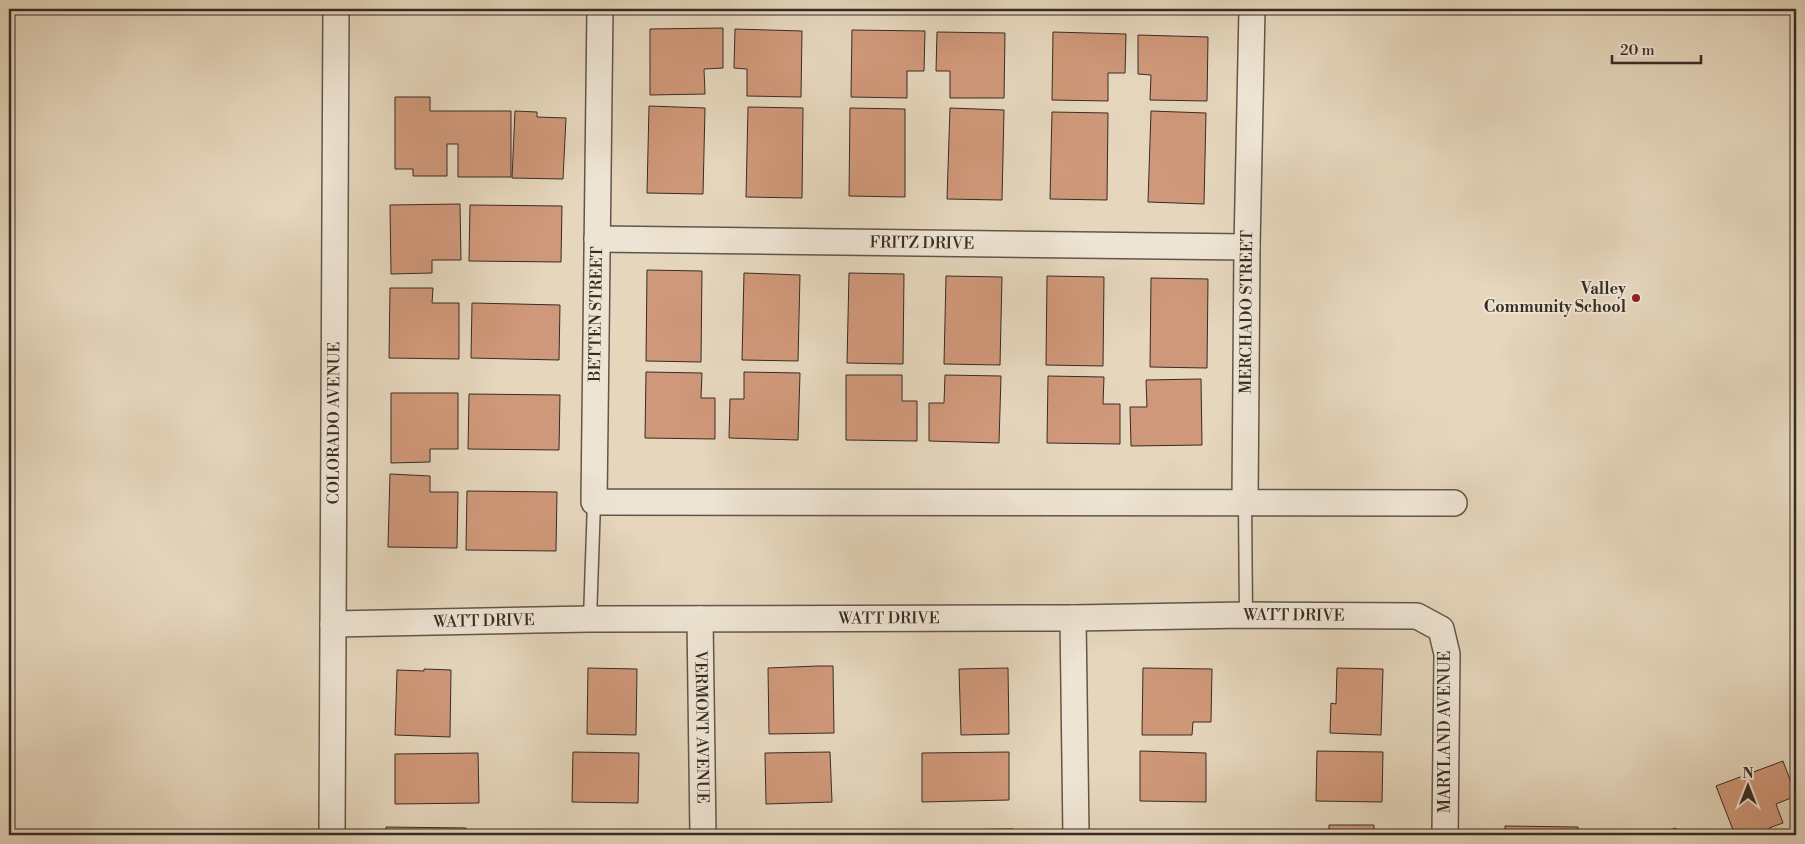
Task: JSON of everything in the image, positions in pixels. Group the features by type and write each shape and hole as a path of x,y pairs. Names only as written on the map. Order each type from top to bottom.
{"street":[{"name":"COLORADO AVENUE","path":"332,835 336,9"},
{"name":"BETTEN STREET","path":"594,502 600,9"},
{"name":"MERCHADO STREET","path":"1245,502 1247,247 1252,9"},
{"name":"FRITZ DRIVE","path":"597,239 1247,247"},
{"path":"594,502 1454,502"},
{"name":"WATT DRIVE","path":"333,624 590,619 1073,618 1246,615 1418,616 1441,629"},
{"path":"1073,618 1076,835"},
{"name":"VERMONT AVENUE","path":"700,619 703,835"},
{"name":"MARYLAND AVENUE","path":"1441,629 1447,654 1445,835"}],"lane":[{"name":"BETTEN STREET","path":"590,619 594,502"},
{"name":"MERCHADO STREET","path":"1245,502 1246,615"}],"building":[{"path":"723,28 723,68 704,69 705,94 650,95 650,29"},
{"path":"735,29 802,31 801,97 747,96 747,69 734,68"},
{"path":"852,30 925,31 924,71 907,71 907,98 851,97"},
{"path":"937,32 1005,33 1004,98 950,98 950,71 936,71"},
{"path":"1053,32 1126,34 1125,73 1108,73 1108,101 1052,100"},
{"path":"1138,35 1208,37 1207,101 1150,100 1151,75 1138,74"},
{"path":"395,97 430,97 430,111 511,111 511,177 458,177 458,144 447,144 447,176 413,176 413,169 395,169"},
{"path":"649,106 705,108 703,194 647,193"},
{"path":"748,107 803,108 802,198 746,197"},
{"path":"850,108 905,109 905,197 849,196"},
{"path":"950,108 1004,110 1002,200 947,199"},
{"path":"515,111 537,112 537,117 566,118 563,179 512,178"},
{"path":"1151,111 1206,113 1204,204 1148,202"},
{"path":"1052,112 1108,113 1107,200 1050,199"},
{"path":"460,204 461,260 432,260 432,273 391,274 390,205"},
{"path":"470,205 562,206 561,262 469,261"},
{"path":"647,270 702,271 701,362 646,361"},
{"path":"744,273 800,275 798,361 742,360"},
{"path":"849,273 904,274 903,364 847,363"},
{"path":"946,276 1002,277 1000,365 944,364"},
{"path":"1047,276 1104,277 1103,366 1046,365"},
{"path":"1151,278 1208,279 1207,368 1150,367"},
{"path":"390,288 433,288 432,303 459,303 459,359 389,358"},
{"path":"472,303 560,305 559,360 471,358"},
{"path":"646,372 702,373 701,398 715,398 715,439 645,438"},
{"path":"744,372 800,373 798,440 729,438 730,399 744,399"},
{"path":"846,375 902,375 902,401 917,401 917,441 846,440"},
{"path":"945,375 1001,376 999,443 929,441 929,403 944,403"},
{"path":"1048,376 1104,377 1103,404 1120,404 1120,444 1047,443"},
{"path":"1201,379 1202,445 1131,446 1130,407 1147,407 1146,380"},
{"path":"391,393 458,393 458,449 430,449 430,462 391,463"},
{"path":"469,394 560,395 559,450 468,449"},
{"path":"390,474 430,476 430,492 458,492 457,548 388,547"},
{"path":"467,491 557,492 556,551 466,550"},
{"path":"833,666 834,733 769,734 768,668"},
{"path":"588,668 637,669 636,735 587,734"},
{"path":"1008,668 1009,734 961,735 959,669"},
{"path":"1143,668 1212,669 1211,722 1193,722 1192,735 1142,735"},
{"path":"1337,668 1383,669 1381,735 1330,733 1331,703 1336,704"},
{"path":"424,669 451,670 450,737 395,735 397,670 424,671"},
{"path":"1140,751 1206,753 1206,802 1140,801"},
{"path":"1317,751 1383,752 1382,802 1316,801"},
{"path":"573,752 639,753 638,803 572,802"},
{"path":"830,752 832,802 766,804 765,753"},
{"path":"1009,752 1009,800 922,802 922,753"},
{"path":"478,753 479,803 395,804 395,754"},
{"path":"1783,761 1796,796 1776,804 1783,823 1769,828 1771,835 1735,835 1716,786"},
{"path":"1329,825 1374,825 1374,835 1329,835"},
{"path":"1505,826 1578,827 1578,835 1505,835"},
{"path":"386,827 466,828 466,835 386,835"},
{"path":"1674,828 1690,835 1671,835"},
{"path":"1013,829 1013,835 939,835 939,830"},
{"path":"605,830 605,835 548,835 548,831"}],"place":[{"name":"Valley Community School","path":"1636,298"}]}
